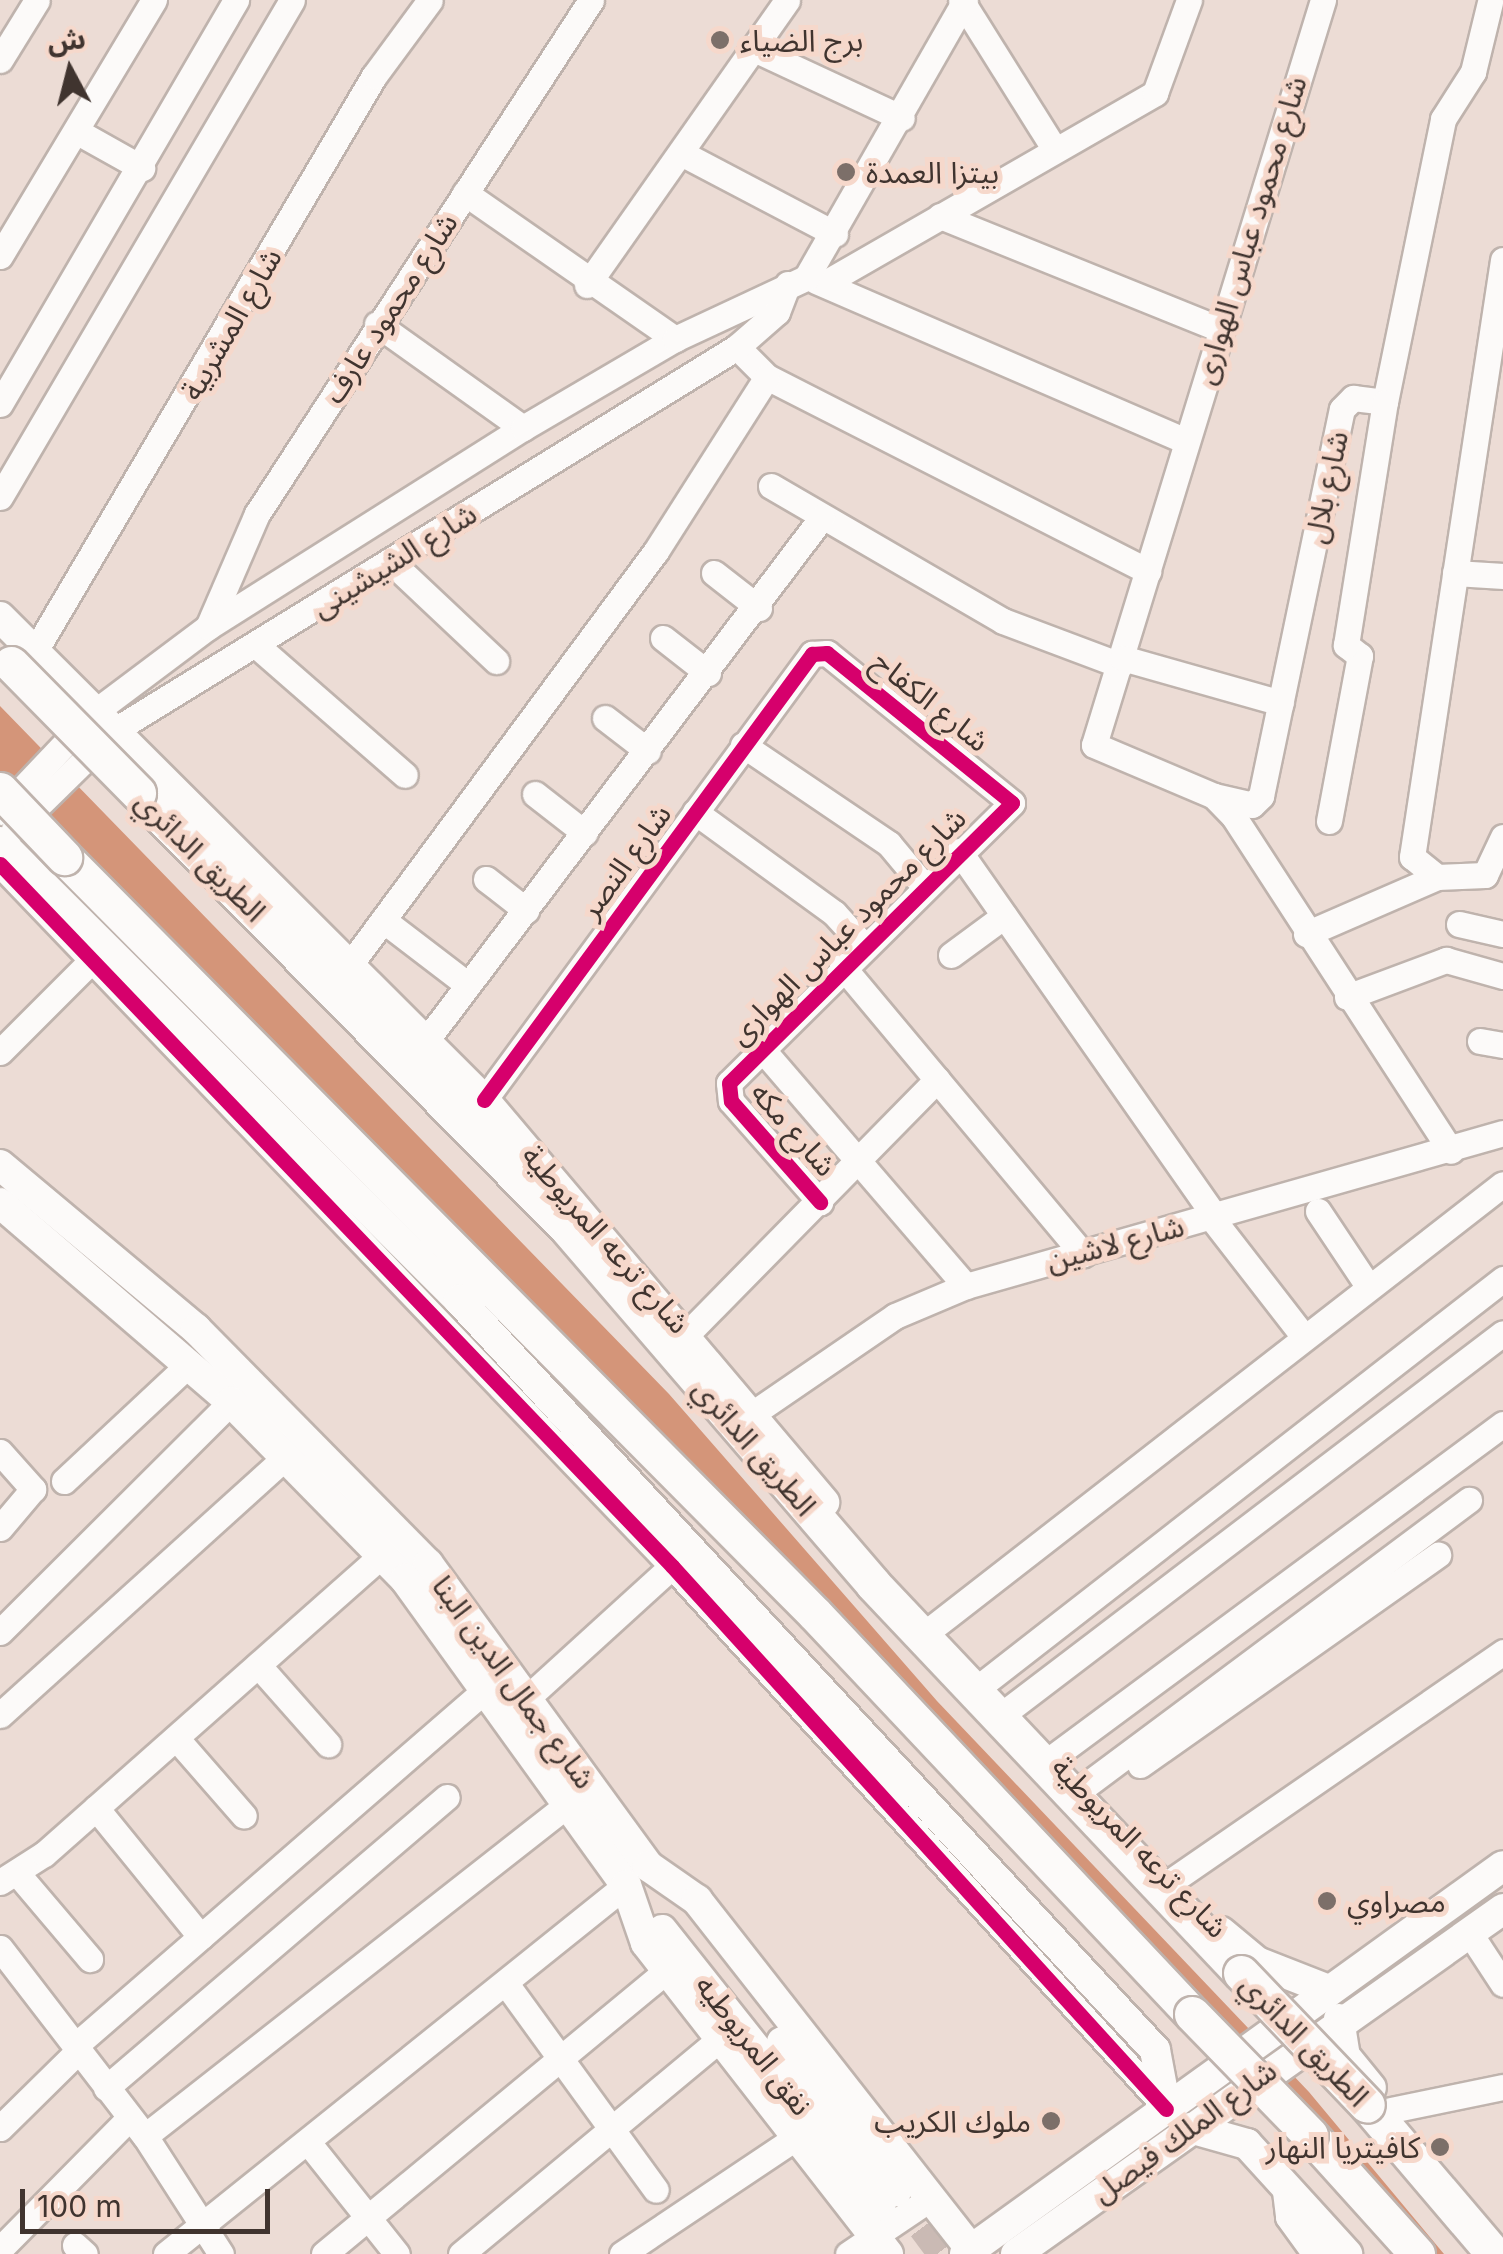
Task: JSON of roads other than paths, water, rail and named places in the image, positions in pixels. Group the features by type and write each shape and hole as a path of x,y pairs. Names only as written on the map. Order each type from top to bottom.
{"highway":[{"name":"الطريق الدائري","path":"0,654 568,1229 874,1584 1367,2104 1494,2254"},
{"name":"الطريق الدائري","path":"0,790 815,1614 1417,2254"}],"main road":[{"name":"شارع ترعه المريوطية","path":"0,617 100,725 484,1100 689,1332 752,1414 932,1628 1170,1882 1242,1952 1326,1989"},
{"path":"2,833 459,1300 595,1467 1155,2050 1178,2118 1238,2138 1348,2254"},
{"name":"شارع جمال الدين البنا","path":"0,1165 272,1400 428,1564 527,1698 637,1876 639,1930 882,2246"},
{"name":"شارع جمال الدين البنا","path":"0,1204 231,1402 383,1554 567,1805 637,1876 697,1900 931,2198 968,2252"},
{"name":"شارع الملك فيصل","path":"1016,2254 1178,2118 1228,2062 1296,2009 1503,1866"},
{"name":"نفق المريوطيه","path":"637,1876 888,2199"},
{"name":"شارع الملك فيصل","path":"968,2252 1178,2118 1250,2084 1503,1909"},
{"path":"1329,2026 1345,2056 1503,2242"}],"street":[{"path":"0,60 37,0"},
{"path":"0,256 154,0"},
{"path":"0,404 142,168 236,0"},
{"path":"0,498 292,0"},
{"name":"شارع المشربية","path":"35,651 374,76 430,0"},
{"name":"شارع محمود عارف","path":"208,626 256,514 591,0"},
{"path":"587,284 787,0"},
{"path":"806,282 940,216 1155,93 1189,0"},
{"name":"شارع محمود عباس الهوارى","path":"1214,796 1095,748 1217,328 1323,0"},
{"name":"شارع الشيشينى","path":"100,725 146,711 256,646 737,347 806,282 902,118 963,1"},
{"name":"شارع الشيشينى","path":"963,1 1054,148"},
{"name":"شارع بلال","path":"1214,796 1260,800 1342,409 1353,398 1386,402 1443,118 1473,72 1490,2"},
{"path":"754,49 902,118"},
{"path":"76,131 142,168"},
{"path":"680,153 835,234"},
{"path":"466,193 587,284 676,338"},
{"path":"940,216 1217,328"},
{"path":"1437,877 1412,856 1503,260"},
{"path":"806,282 1186,441"},
{"name":"شارع الشيشينى","path":"2,833 100,725 126,688 208,626 522,428 676,338 806,282"},
{"path":"378,324 522,428"},
{"path":"737,347 767,377 1148,571"},
{"path":"349,966 656,551 767,377"},
{"path":"1328,821 1360,656 1346,644 1386,402"},
{"path":"770,486 1014,626 1121,661 1281,702"},
{"path":"425,1042 759,608 822,517"},
{"path":"390,561 496,661"},
{"path":"714,573 759,608"},
{"path":"1456,573 1503,576"},
{"path":"663,638 708,673"},
{"path":"256,646 405,775"},
{"name":"شارع النصر","path":"484,1100 812,654"},
{"name":"شارع الكفاح","path":"812,654 831,656 1012,803"},
{"path":"126,688 146,711"},
{"path":"605,718 648,751"},
{"path":"743,746 889,844 924,886"},
{"path":"535,794 585,832"},
{"path":"1214,796 1451,1151"},
{"name":"شارع محمود عباس الهوارى","path":"726,1092 761,1048 842,966 1012,803"},
{"path":"695,812 834,912 864,946"},
{"path":"1306,934 1437,877 1491,872 1503,837"},
{"path":"959,851 1213,1218 1304,1336"},
{"path":"0,864 595,1467 672,1566 1178,2118"},
{"path":"486,879 526,910"},
{"path":"950,955 1004,916"},
{"path":"384,920 468,985"},
{"path":"1459,924 1503,934"},
{"path":"0,1052 95,957"},
{"path":"1347,997 1446,960 1503,976"},
{"path":"842,966 1083,1254"},
{"path":"761,1048 859,1156 966,1286"},
{"path":"689,1332 937,1080"},
{"name":"شارع مكه","path":"726,1092 820,1202"},
{"name":"شارع لاشين","path":"752,1414 895,1316 966,1286 1451,1151 1503,1133"},
{"path":"932,1628 1503,1184"},
{"path":"1318,1211 1368,1286"},
{"path":"984,1683 1503,1280"},
{"path":"1008,1710 1503,1333"},
{"path":"64,1481 188,1365"},
{"path":"0,1632 231,1402"},
{"path":"1053,1757 1503,1424"},
{"path":"0,1452 33,1489 0,1528"},
{"path":"0,1715 286,1457"},
{"path":"1086,1794 1469,1500"},
{"path":"90,1959 8,1878 96,1808 383,1554"},
{"path":"1086,1794 1438,1555"},
{"path":"527,1698 672,1566"},
{"path":"1170,1882 1503,1652"},
{"path":"258,1664 328,1744"},
{"path":"0,2128 77,2047 484,1691"},
{"path":"176,1738 244,1816"},
{"path":"106,2088 447,1797"},
{"path":"0,2249 137,2127 567,1805"},
{"path":"96,1808 201,1937"},
{"path":"166,2254 311,2146 637,1876"},
{"path":"1469,1932 1503,1984"},
{"path":"2,1956 137,2127 221,2254"},
{"path":"324,2254 667,1970"},
{"path":"507,1985 656,2190"},
{"path":"462,2254 720,2039"},
{"path":"1391,2110 1503,2087"},
{"path":"622,2254 798,2137"},
{"path":"311,2146 398,2254"},
{"path":"1284,2183 1288,2217 1315,2254"},
{"path":"848,2254 882,2246 931,2198"}],"tunnel":[{"path":"896,2191 943,2254"}],"place":[{"name":"برج الضياء","path":"720,40"},
{"name":"بيتزا العمدة","path":"846,172"},
{"name":"مصراوي","path":"1327,1901"},
{"name":"ملوك الكريب","path":"1051,2121"},
{"name":"كافيتريا النهار","path":"1440,2147"}]}
